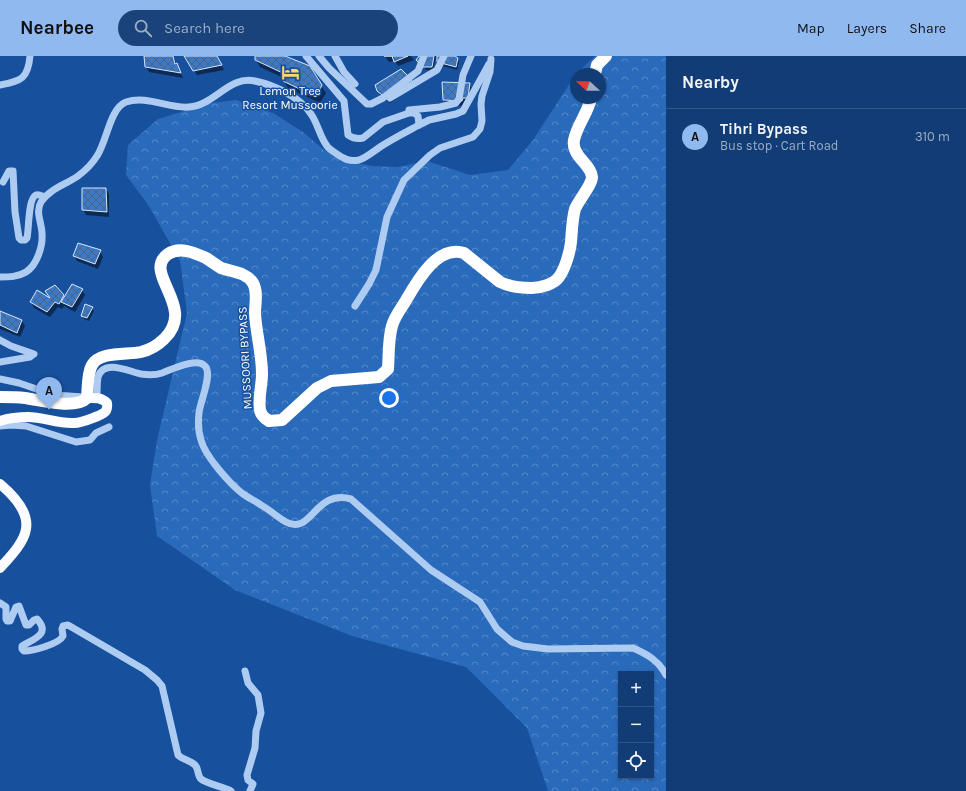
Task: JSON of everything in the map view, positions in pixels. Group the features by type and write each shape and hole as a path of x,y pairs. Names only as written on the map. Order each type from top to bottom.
{"highway":[{"path":"596,68 597,65 606,56"},
{"name":"MUSSOORI BYPASS","path":"92,398 89,376 96,360 106,356 141,352 149,349 165,338 172,330 176,316 175,306 160,269 165,257 169,253 176,251 194,253 220,268 244,275 253,284 256,292 256,313 262,368 259,395 260,411 263,417 269,421 282,420 317,388 331,381 379,377 388,369 388,345 396,316 422,273 447,253 464,253 500,282 506,285 522,288 539,288 553,282 560,277 567,260 570,251 572,225 576,209 591,181 591,173 577,154 574,141 578,127 590,104"},
{"path":"0,397 11,396 64,403 79,402 92,398"}],"main road":[{"path":"0,421 10,418 28,417 73,423 83,422 102,414 107,410 107,403 92,398"},
{"path":"0,484 13,496 20,507 26,528 17,548 0,568"}],"street":[{"path":"0,85 19,80 25,76 28,69 30,56"},
{"path":"306,56 344,101 348,135 350,137 360,139 363,138 383,122 409,112 414,112 418,116 419,125"},
{"path":"319,56 329,68 362,101 367,104 382,102 414,82 429,75 437,70 444,56"},
{"path":"335,56 344,72 355,84"},
{"path":"371,104 383,98 418,71 424,56"},
{"path":"398,116 408,110 440,107 456,103 459,99 463,76 471,56"},
{"path":"0,278 12,277 29,270 38,255 42,244 42,233 38,210 41,202 45,197 78,176 89,167 102,148 113,116 117,109 126,102 145,100 190,107 204,103 236,82 242,80 254,80 294,97 304,105 311,114 328,147 345,160 360,160 429,120 463,111 489,66 491,57"},
{"path":"355,306 376,270 387,217 404,180 430,154 440,148 472,137 480,129 482,121 482,96 490,72 491,57"},
{"path":"3,182 9,171 12,170 15,212 19,238 21,240 25,240 27,238 32,198 35,195 45,197"},
{"path":"0,340 11,346 34,354 30,357 0,362"},
{"path":"0,379 19,383 54,395 92,398 98,377 106,368 123,369 149,375 161,373 187,364 201,363 205,365 208,373 199,412 198,426 201,440 205,452 243,494 261,504 287,522 293,524 300,524 306,521 322,504 330,499 337,497 352,500 432,570 480,602 497,629 512,642 523,646 548,649 633,648 645,653 656,661 666,675"},
{"path":"0,426 26,426 76,442 90,440 96,433 109,427"},
{"path":"0,604 6,607 7,621 10,621 16,607 19,606 26,625 29,625 37,619 42,626 43,629 40,635 22,646 24,651 60,641 63,636 63,626 68,625 151,674 162,686 178,755 184,760 194,764 203,780 231,791"},
{"path":"245,671 248,683 258,695 261,708 260,721 256,731 256,744 247,777 253,784 250,791"}],"green space":[{"path":"595,56 666,56 666,791 548,791 527,728 466,667 352,636 235,590 157,536 150,485 157,440 187,313 180,261 149,206 126,175 128,145 158,119 211,103 236,100 273,113 303,132 324,150 346,161 372,166 397,167 427,161 470,175 508,170 533,140 570,83 570,104 606,104 606,68 582,68"}],"building":[{"path":"144,56 173,56 175,64 177,63 181,73 145,67"},
{"path":"184,56 217,56 222,65 193,71"},
{"path":"255,56 285,56 310,66 322,85 316,97 283,81 287,75 255,60"},
{"path":"392,56 408,56 394,62"},
{"path":"419,56 434,56 432,67 423,67 416,60"},
{"path":"437,56 455,56 458,58 456,67 437,62"},
{"path":"401,69 412,80 386,98 377,91 375,85"},
{"path":"442,82 470,83 468,98 463,98 462,101 443,100"},
{"path":"82,188 106,188 107,212 82,210"},
{"path":"78,243 101,250 95,264 73,256"},
{"path":"72,284 83,289 72,307 61,302"},
{"path":"55,285 64,295 59,304 55,302 47,312 30,302 37,290 50,298 45,291"},
{"path":"85,304 93,307 87,318 81,316"},
{"path":"0,311 22,320 17,333 0,325"}],"place":[{"name":"Lemon Tree Resort Mussoorie","path":"290,72"},
{"name":"Tihri Bypass","path":"49,410"}]}
